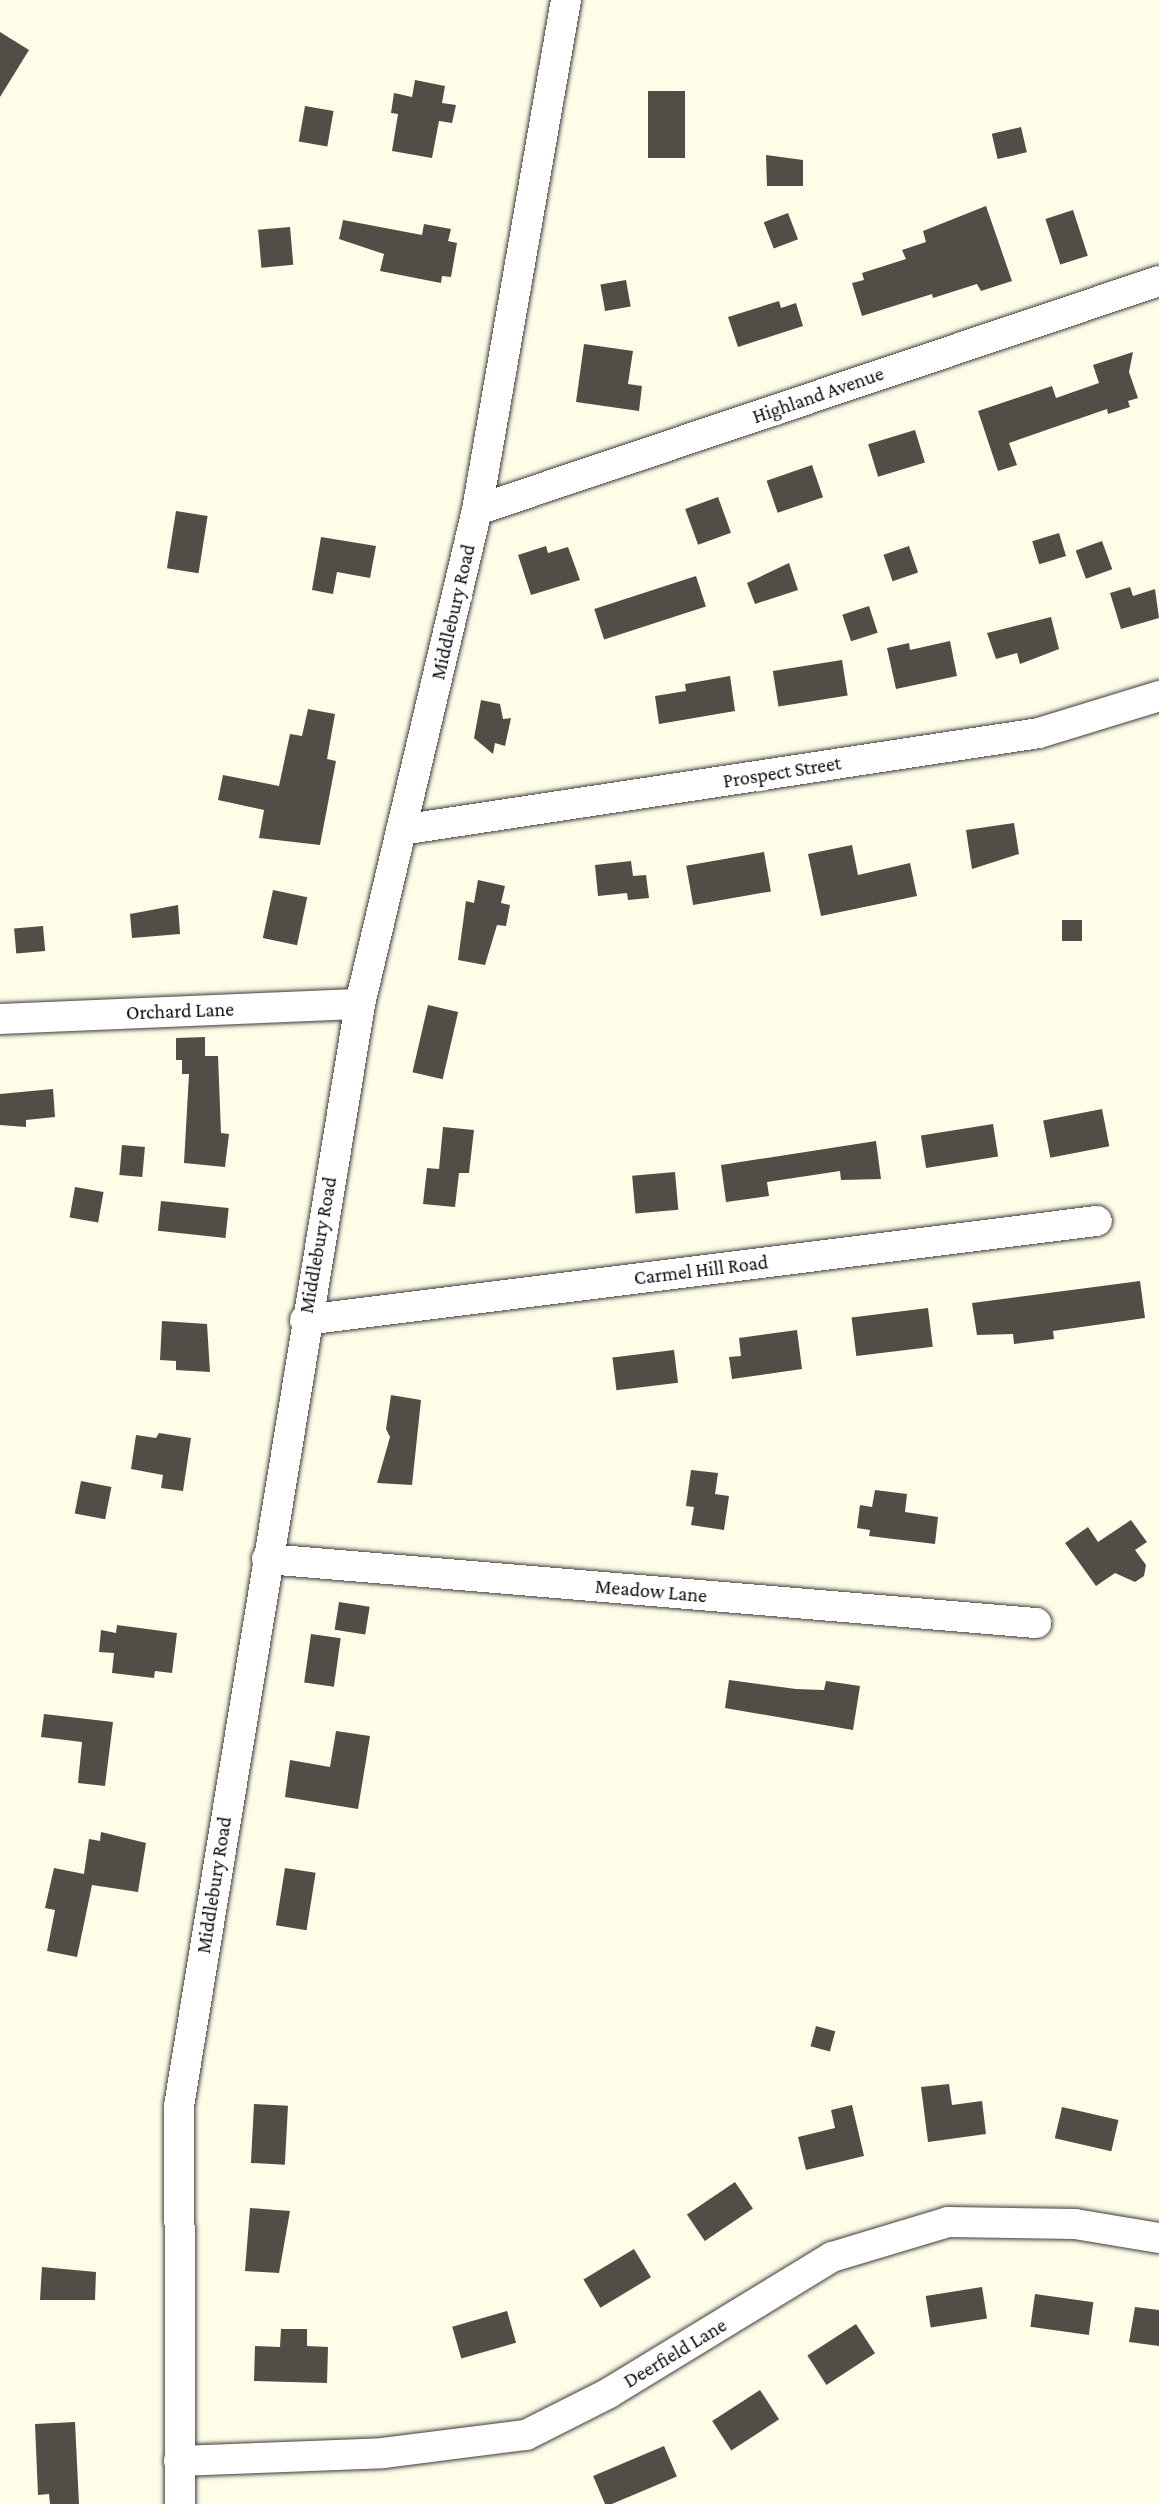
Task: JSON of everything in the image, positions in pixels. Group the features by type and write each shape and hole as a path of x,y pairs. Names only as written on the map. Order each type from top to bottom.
{"street":[{"name":"Middlebury Road","path":"180,2504 179,2106 305,1320 360,1004 477,510 566,0"},
{"name":"Highland Avenue","path":"477,510 1159,281"},
{"name":"Prospect Street","path":"401,830 1039,733 1159,696"},
{"name":"Orchard Lane","path":"0,1019 360,1004"},
{"name":"Carmel Hill Road","path":"305,1320 1097,1221"},
{"name":"Meadow Lane","path":"267,1559 1036,1623"},
{"name":"Deerfield Lane","path":"179,2461 383,2453 526,2435 609,2393 832,2257 948,2222 1075,2224 1159,2238"}],"building":[{"path":"0,32 29,50 0,97"},
{"path":"415,80 445,86 442,103 456,105 452,123 439,121 432,158 392,151 398,114 391,113 394,93 412,97"},
{"path":"648,91 685,91 685,158 648,158"},
{"path":"305,106 334,111 327,146 299,141"},
{"path":"1021,127 1027,152 998,159 992,134"},
{"path":"766,155 803,160 803,186 767,186"},
{"path":"986,206 1012,281 981,291 977,284 933,298 932,294 862,316 852,283 864,280 862,273 906,259 902,250 926,242 923,231"},
{"path":"1073,210 1088,256 1060,265 1045,219"},
{"path":"788,213 798,239 774,248 764,222"},
{"path":"343,220 422,235 424,224 451,229 448,241 457,243 451,277 442,276 441,283 380,271 384,254 339,239"},
{"path":"290,227 293,265 261,268 258,230"},
{"path":"626,280 631,307 605,311 600,285"},
{"path":"779,301 781,308 796,303 803,326 738,347 728,317"},
{"path":"584,344 633,351 628,384 642,386 639,411 576,402"},
{"path":"1133,352 1129,372 1138,398 1128,401 1130,407 1108,414 1107,409 1009,443 1017,465 998,471 978,411 1052,386 1056,398 1099,383 1093,365"},
{"path":"915,430 925,463 878,477 868,444"},
{"path":"812,465 823,497 778,513 767,481"},
{"path":"718,497 731,533 698,545 685,509"},
{"path":"176,511 208,516 199,573 167,568"},
{"path":"1059,533 1066,556 1039,564 1032,541"},
{"path":"321,537 376,546 370,578 337,572 333,594 312,590"},
{"path":"1102,541 1112,569 1086,579 1076,551"},
{"path":"546,546 548,553 568,547 580,580 531,595 518,555"},
{"path":"909,546 918,572 893,581 883,555"},
{"path":"789,563 798,590 755,604 747,583"},
{"path":"696,576 706,606 604,639 594,609"},
{"path":"1130,587 1133,596 1155,589 1159,618 1121,629 1110,593"},
{"path":"869,606 878,633 851,641 842,615"},
{"path":"1051,617 1059,649 1020,664 1017,653 996,659 987,633"},
{"path":"950,641 957,676 896,689 887,648 909,643 910,650"},
{"path":"842,660 848,696 778,707 773,671"},
{"path":"730,676 735,711 659,724 655,696 686,691 685,684"},
{"path":"481,700 500,704 503,719 511,718 505,746 495,743 493,754 474,738"},
{"path":"308,709 335,714 327,759 336,761 320,845 259,838 264,810 218,800 223,775 279,786 290,734 302,736"},
{"path":"1014,823 1019,854 972,869 966,830"},
{"path":"852,845 858,875 910,863 917,896 821,916 808,854"},
{"path":"764,852 771,891 693,905 686,866"},
{"path":"631,861 633,876 646,875 649,898 628,900 627,893 598,896 595,865"},
{"path":"478,880 505,886 501,903 510,905 506,926 497,925 485,965 458,960 466,901 474,903"},
{"path":"273,890 307,897 297,945 263,938"},
{"path":"178,905 180,934 132,938 130,914"},
{"path":"1062,920 1082,920 1082,941 1062,941"},
{"path":"43,926 45,951 16,953 14,929"},
{"path":"428,1005 458,1012 443,1079 412,1072"},
{"path":"205,1037 205,1056 218,1056 221,1133 229,1134 225,1167 184,1163 189,1074 182,1074 182,1060 176,1060 176,1038"},
{"path":"53,1089 55,1117 26,1120 26,1127 0,1125 0,1094"},
{"path":"1102,1109 1109,1146 1050,1158 1043,1120"},
{"path":"993,1124 998,1157 926,1168 921,1135"},
{"path":"443,1127 474,1130 469,1173 459,1173 455,1207 423,1204 427,1168 439,1169"},
{"path":"876,1141 881,1179 841,1180 840,1171 767,1182 769,1196 726,1202 721,1165"},
{"path":"122,1145 145,1147 142,1177 119,1175"},
{"path":"675,1172 678,1210 635,1214 632,1176"},
{"path":"75,1187 104,1192 98,1223 70,1218"},
{"path":"161,1201 229,1208 225,1238 158,1231"},
{"path":"1140,1281 1145,1318 1053,1331 1054,1339 1014,1344 1013,1334 977,1335 972,1303"},
{"path":"928,1308 933,1347 856,1356 852,1317"},
{"path":"162,1321 207,1324 210,1372 176,1370 176,1361 160,1360"},
{"path":"797,1330 802,1369 732,1379 729,1357 741,1356 739,1338"},
{"path":"674,1350 678,1383 616,1390 612,1358"},
{"path":"391,1395 421,1400 412,1485 377,1483 390,1437 386,1429"},
{"path":"159,1433 191,1438 183,1491 161,1488 163,1475 131,1469 136,1435 156,1438"},
{"path":"691,1470 718,1473 715,1494 729,1496 724,1530 691,1525 694,1507 686,1506"},
{"path":"81,1481 111,1487 105,1519 75,1513"},
{"path":"875,1490 907,1494 905,1512 938,1517 935,1544 869,1536 870,1530 857,1528 860,1505 872,1507"},
{"path":"1131,1520 1147,1542 1135,1550 1146,1565 1144,1576 1135,1582 1115,1573 1096,1586 1065,1543 1088,1527 1098,1542"},
{"path":"339,1602 370,1607 365,1635 335,1630"},
{"path":"117,1625 177,1633 172,1673 155,1671 154,1678 112,1673 114,1653 99,1652 101,1630 116,1633"},
{"path":"311,1634 341,1638 334,1687 304,1683"},
{"path":"729,1680 796,1689 824,1690 826,1681 860,1686 853,1730 725,1708"},
{"path":"44,1714 113,1722 105,1786 78,1783 82,1742 41,1737"},
{"path":"336,1731 370,1736 358,1809 285,1797 290,1760 330,1767"},
{"path":"101,1832 146,1843 138,1892 92,1885 77,1957 47,1951 55,1910 45,1908 54,1868 84,1874 89,1839 100,1841"},
{"path":"285,1868 316,1873 307,1930 276,1925"},
{"path":"816,2026 835,2031 830,2051 811,2046"},
{"path":"949,2084 952,2105 982,2101 986,2134 928,2142 921,2087"},
{"path":"254,2104 288,2106 285,2165 251,2163"},
{"path":"852,2105 864,2156 806,2170 798,2137 835,2128 831,2110"},
{"path":"1062,2107 1119,2120 1111,2151 1055,2138"},
{"path":"735,2182 753,2209 705,2241 687,2214"},
{"path":"250,2208 290,2211 279,2273 245,2271"},
{"path":"634,2249 651,2277 600,2308 583,2279"},
{"path":"42,2267 96,2272 95,2300 40,2300"},
{"path":"982,2287 987,2319 931,2328 926,2296"},
{"path":"1035,2294 1093,2302 1089,2335 1030,2327"},
{"path":"1135,2307 1159,2310 1159,2346 1129,2342"},
{"path":"507,2311 516,2343 461,2358 452,2327"},
{"path":"856,2324 875,2353 826,2385 807,2356"},
{"path":"281,2329 307,2329 307,2346 328,2347 327,2383 254,2381 255,2346 280,2347"},
{"path":"760,2390 779,2419 731,2450 712,2421"},
{"path":"75,2422 79,2504 50,2504 49,2494 38,2495 35,2424"},
{"path":"664,2446 677,2476 612,2504 605,2504 593,2476"}]}
